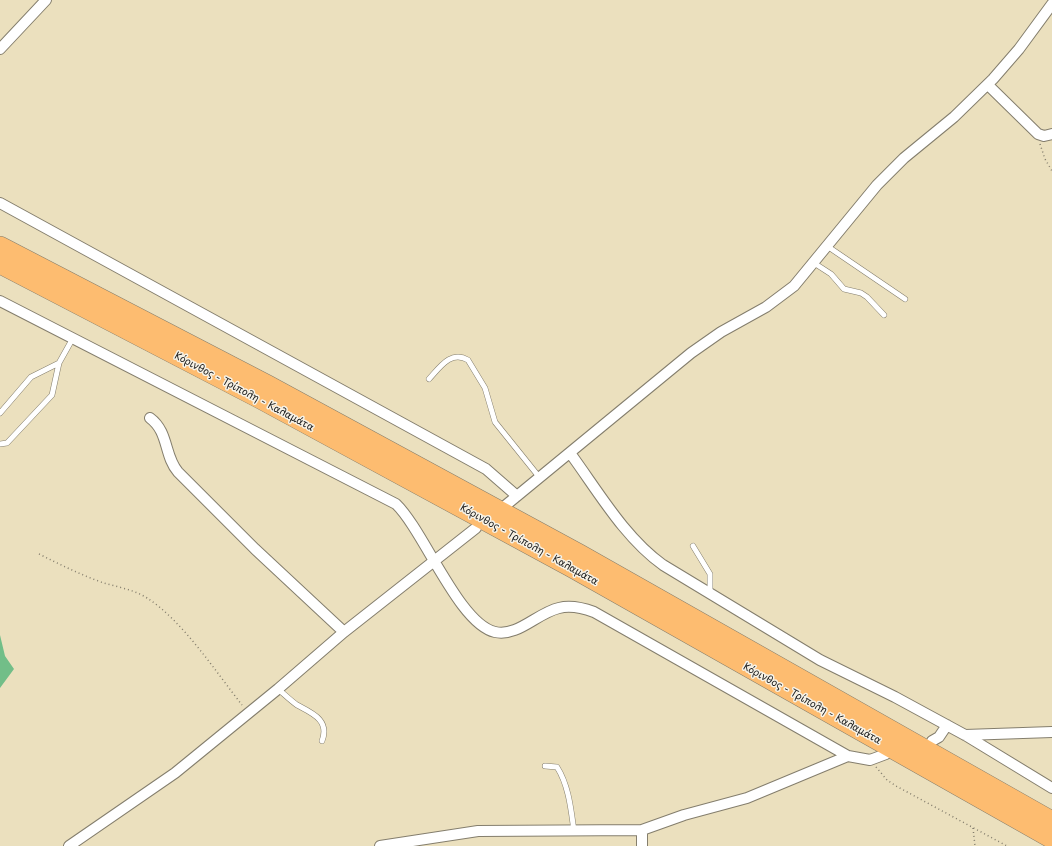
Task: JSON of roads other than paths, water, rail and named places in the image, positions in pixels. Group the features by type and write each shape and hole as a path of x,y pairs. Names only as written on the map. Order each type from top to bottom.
{"highway":[{"name":"Κόρινθος - Τρίπολη - Καλαμάτα","path":"0,243 8,250 268,385 580,554 1052,821"},
{"name":"Κόρινθος - Τρίπολη - Καλαμάτα","path":"0,264 260,399 572,568 1052,839"}],"street":[{"path":"0,49 46,0"},
{"path":"506,505 691,353 721,332 777,300 794,286 888,173 954,117 988,85 1019,49 1052,4"},
{"path":"988,85 1039,135 1047,136 1052,134"},
{"path":"0,203 486,470 517,496"},
{"path":"0,302 387,498 396,504 408,518 466,609 485,628 495,632 514,630 546,612 559,607 581,608 594,612 848,756 870,760 886,754"},
{"path":"150,418 163,434 170,459 178,472 255,549 344,632"},
{"path":"570,453 641,547 663,565 710,592 820,660 895,697 947,725 1052,788"},
{"path":"69,846 175,773 278,689 344,632 476,528"},
{"path":"932,741 939,737 947,725"},
{"path":"965,735 1052,732"},
{"path":"380,846 478,831 642,830 684,815 747,798 848,756"},
{"path":"642,830 642,846"}],"lane":[{"path":"827,246 905,299"},
{"path":"814,263 831,274 844,289 861,293 867,297 884,314"},
{"path":"0,444 7,443 52,395 59,363 73,338"},
{"path":"429,378 452,357 458,356 468,360 485,388 495,422 540,478"},
{"path":"0,413 31,377 59,363"},
{"path":"693,546 703,560 710,574 710,592"},
{"path":"278,689 290,700 312,712 319,718 324,732 322,741"},
{"path":"545,766 557,767 563,778 571,809 574,831"}]}
